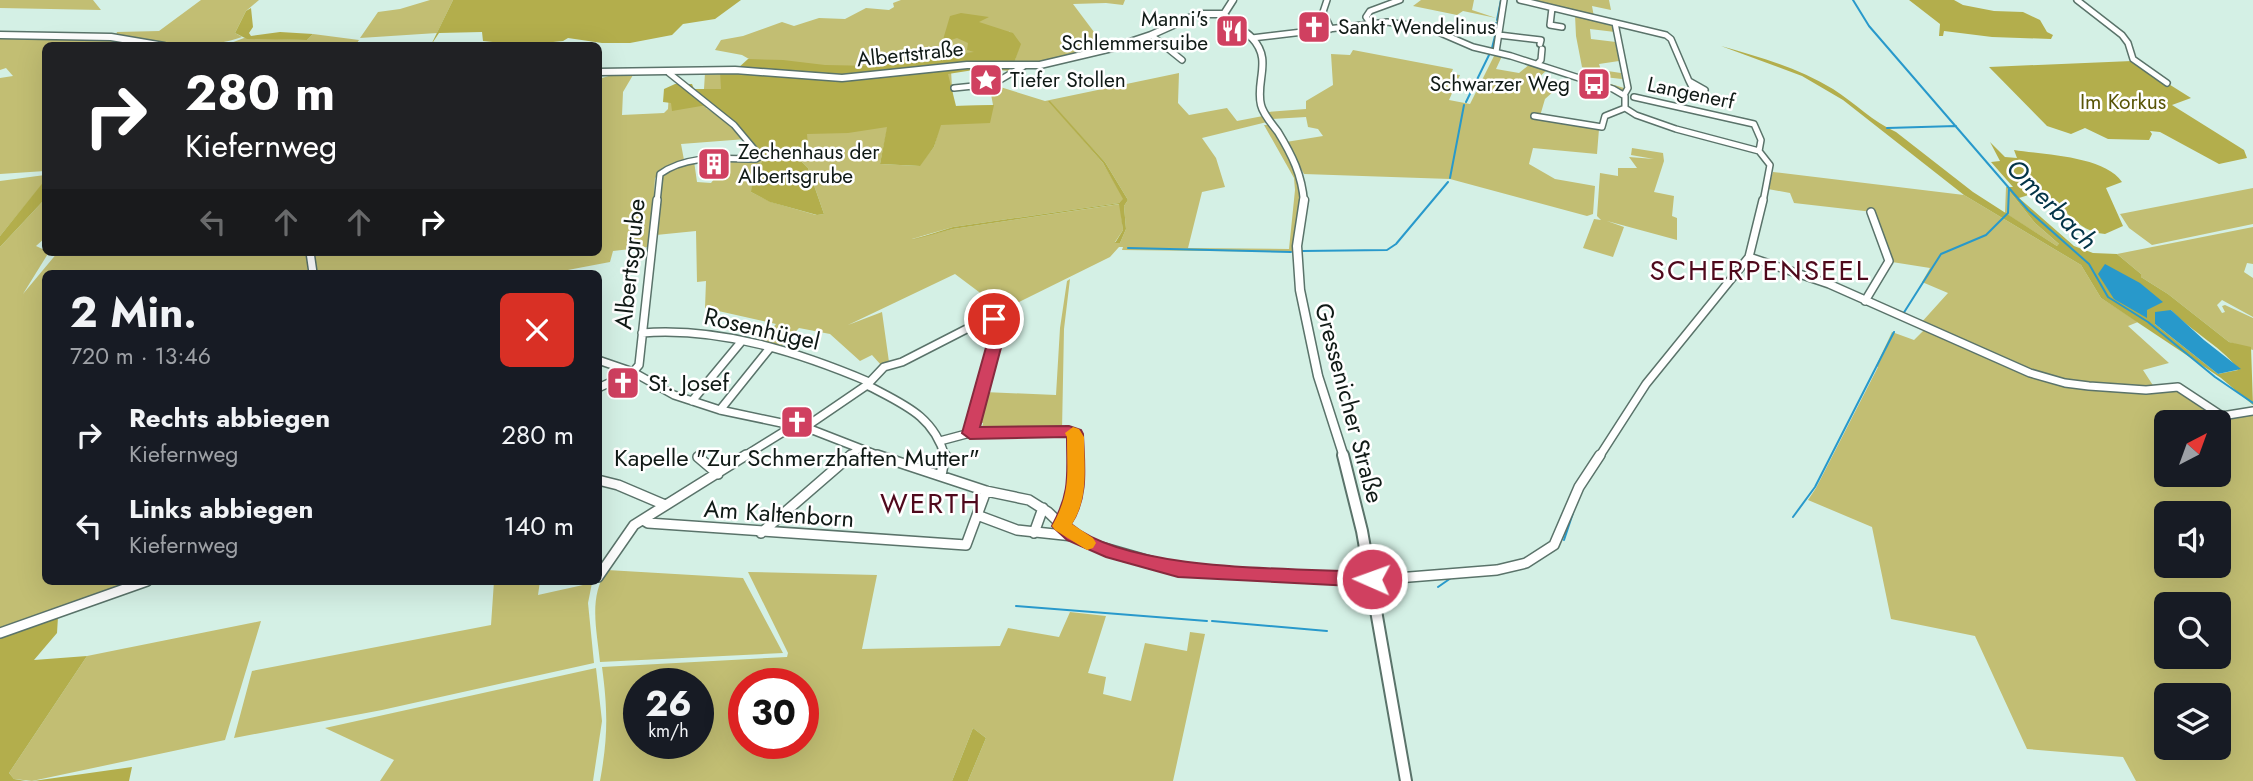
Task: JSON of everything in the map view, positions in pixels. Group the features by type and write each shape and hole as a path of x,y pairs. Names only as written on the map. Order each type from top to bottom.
{"main road":[{"path":"1233,0 1224,14 1231,26 1252,38"},
{"name":"Albertstraße","path":"602,72 735,70 842,78 967,65 1024,66 1090,55 1151,35 1195,15 1224,14"},
{"path":"0,35 111,37 140,42"},
{"name":"Gressenicher Straße","path":"1252,38 1265,65 1260,95 1261,107 1286,145 1302,177 1304,206 1297,246 1300,289 1318,376 1352,485 1372,579 1406,781"}],"street":[{"path":"1327,0 1322,12 1331,29"},
{"path":"1371,24 1366,17 1370,10 1400,0"},
{"path":"1496,52 1504,0"},
{"path":"1520,0 1666,35 1671,39 1688,80"},
{"path":"2077,0 2122,35 2128,43 2133,59 2167,83"},
{"path":"1552,8 1547,25 1562,27"},
{"path":"1252,38 1396,22 1423,26 1452,40 1595,82 1624,95"},
{"path":"1615,23 1628,88 1624,95 1625,108"},
{"path":"1151,35 1182,60"},
{"path":"1499,35 1541,43 1541,60 1537,64"},
{"path":"954,88 993,84 1024,66"},
{"name":"Albertsgrube","path":"633,372 639,365 660,174 674,164 687,160 756,159 760,156 734,125 706,106 669,73"},
{"name":"Langenerf","path":"1634,97 1754,124 1761,140 1759,151"},
{"path":"1534,116 1602,127 1605,116 1625,108"},
{"path":"602,361 633,372 674,396 720,410 804,428 858,449 986,491 1029,500 1043,508 1073,536 1112,552 1178,569 1372,579 1497,569 1526,563 1554,545 1579,487 1646,384 1749,257 1753,248 1770,165 1759,151 1676,129 1636,115 1625,108"},
{"path":"1865,301 1889,261 1871,212"},
{"path":"1749,257 1829,284 2000,362 2052,380 2146,390 2178,387 2222,416 2253,411"},
{"path":"804,428 868,384 884,367 902,362 986,319 994,319 999,325 970,433"},
{"name":"Rosenhügel","path":"642,333 676,331 741,342 822,361 868,384 881,395 918,409 940,441"},
{"path":"692,401 741,342"},
{"path":"720,410 769,349"},
{"path":"602,386 633,372"},
{"name":"Am Kaltenborn","path":"602,571 627,534 643,520 794,426"},
{"path":"941,475 947,461 940,441 970,433 1075,434 1076,492 1072,510 1061,526"},
{"path":"761,533 858,449"},
{"name":"Am Kaltenborn","path":"698,457 718,474"},
{"path":"602,481 665,505"},
{"path":"986,491 977,515 1017,530 1073,536"},
{"path":"1034,533 1043,508"},
{"name":"Am Kaltenborn","path":"643,520 648,523 761,533 966,545 977,515"},
{"path":"0,633 136,585"}],"shaded area":[{"path":"0,0 93,0 101,10 0,8"},
{"path":"201,0 259,0 246,11 235,33 242,37 226,42 158,42 116,35 117,32 159,31"},
{"path":"430,0 453,0 437,33 360,38 378,12"},
{"path":"901,0 1125,0 1123,5 1073,4 1106,48 1148,35 1100,50 1025,65 1014,63 1020,44 1009,31 1018,48 1010,69 951,70 953,106 993,105 991,94 997,86 1045,101 1179,73 1178,103 1189,115 1227,108 1237,121 1263,116 1267,122 1202,138 1216,158 1225,187 1202,192 1188,248 1289,249 1294,178 1264,125 1270,125 1290,156 1300,181 1300,206 1294,252 1122,250 1123,247 1119,247 1110,257 1003,310 955,274 848,325 882,312 889,362 881,365 872,355 860,361 830,334 799,328 779,349 758,345 776,324 705,308 706,281 697,282 696,231 656,235 660,177 675,164 694,161 697,182 711,183 730,159 763,160 752,176 751,192 771,202 816,215 824,214 808,168 802,162 767,159 735,123 712,107 706,108 733,125 746,139 681,144 684,160 673,163 655,178 651,245 648,247 613,251 610,262 568,270 316,270 314,256 602,256 602,78 615,74 633,75 623,92 622,115 664,113 668,109 669,91 704,89 705,73 742,73 749,59 715,50 721,40 743,36 782,22 794,26 819,18 845,19 866,8 889,10 894,7 893,3","holes":["1049,101 1105,162 1128,200 1124,206 1126,229 1120,243 1115,242 1123,230 1120,204 953,229 912,239 953,227 1119,203 1124,199 1103,163","940,125 934,147 919,166 880,164 887,130"]},
{"path":"1421,0 1474,0 1472,10 1496,18 1463,11 1457,15 1413,6"},
{"path":"1526,0 1609,0 1611,10 1592,6 1594,17"},
{"path":"1575,15 1614,26 1615,32 1590,29 1591,39 1616,42 1619,61 1599,64 1601,70 1621,73 1622,79 1604,77 1601,81 1624,88 1623,91 1588,78 1595,71 1582,67"},
{"path":"313,34 359,40 234,42 244,38 307,40"},
{"path":"0,36 130,42 42,42 42,171 0,174 0,78 13,76 6,68 0,70"},
{"path":"1353,50 1453,69 1451,74 1460,75 1449,100 1470,104 1495,54 1502,56 1496,69 1519,73 1530,64 1547,70 1536,80 1555,90 1545,99 1540,116 1599,129 1597,154 1533,148 1529,164 1555,179 1595,186 1593,214 1587,216 1450,179 1304,174 1286,142 1323,136 1318,129 1308,127 1306,117 1272,119 1268,112 1306,109 1306,101 1333,85 1331,54 1350,55"},
{"path":"1632,148 1663,153 1664,161 1654,192 1674,196 1672,216 1677,218 1677,240 1607,221 1624,227 1613,257 1583,248 1594,219 1601,220 1597,216 1600,173 1618,176 1618,168 1637,168 1629,157 1654,159 1631,155"},
{"path":"1773,172 1964,195 2081,265 2101,298 2138,322 2128,326 2169,363 2143,370 2156,390 2178,386 2210,410 2154,410 2154,487 2231,487 2231,413 2253,411 2253,781 2136,781 2123,757 2027,749 1975,636 1891,619 1872,527 1808,500 1878,367 1876,366 1892,332 1914,340 1927,327 1920,324 1948,293 1922,282 1930,268 1892,262 1873,212 1794,203 1790,193 1768,189"},
{"path":"42,175 42,185 0,236 0,181"},
{"path":"2006,187 2035,223 2060,245 2057,246 2005,213"},
{"path":"2253,188 2253,224 2152,245 2129,228 2120,214"},
{"path":"42,202 42,241 36,246 42,249 42,256 47,256 23,294 42,271 42,585 125,585 0,628 0,247"},
{"path":"2253,227 2253,264 2247,263 2244,272 2253,278 2253,317 2222,300 2217,305 2222,313 2225,312 2222,306 2225,305 2253,318 2253,350 2229,342 2168,294 2141,277 2141,274 2117,254"},
{"path":"55,256 306,256 308,270 43,270"},
{"path":"1070,279 1064,329 1062,430 981,432 983,423 975,422 984,392 1056,395 1060,328 1067,281"},
{"path":"607,570 743,578 783,653 600,662 596,603 602,578"},
{"path":"748,572 877,575 862,649 1000,646 1008,628 1059,637 1070,612 1106,616 1088,673 1106,677 1103,694 1131,701 1145,643 1187,651 1190,632 1205,634 1173,781 968,781 986,738 973,728 952,781 600,781 606,724 602,667 787,657 788,653"},
{"path":"494,585 539,585 538,595 592,585 588,603 594,663 382,710 234,738 252,671 491,625"},
{"path":"261,621 225,740 32,781 14,779 9,773 87,656"},
{"path":"596,668 602,721 593,781 380,781 394,760 325,728"}],"green space":[{"path":"453,0 741,0 715,19 683,24 672,35 630,43 602,43 568,38 553,42 493,42 483,41 482,32 439,33 432,42"},
{"path":"1909,0 1954,0 1963,5 1994,11 2023,12 2040,20 2047,32 2053,35 2051,39 1992,37 1944,31 1943,36 1939,36 1940,24"},
{"path":"251,8 251,36 280,32 313,34 307,40 247,39 235,33 246,11"},
{"path":"961,13 989,17 979,22 1013,33 1021,44 1014,63 968,63 842,76 737,69 748,59 876,66 894,61 974,52 967,50 968,43 957,38 942,43 950,16"},
{"path":"1721,46 1792,69 1833,89 1896,132 1973,192 2057,246 2059,244 2035,223 2006,187 2013,187 1991,162 2000,161 1990,142 2005,157 2017,158 2014,150 2057,155 2088,162 2113,173 2122,182 2106,188 2123,226 2105,234 2078,223 2041,191 2019,198 2074,246 2093,253 2117,254 2141,274 2141,277 2168,294 2229,342 2251,347 2253,405 2221,378 2101,298 2081,265 1964,195 1843,100 1802,76","holes":["2171,310 2226,356 2238,370 2218,374 2155,324"]},
{"name":"Im Korkus","path":"2132,61 2191,98 2172,105 2244,150 2247,158 2219,164 2160,132 2150,131 2152,134 2149,140 2108,139 2085,128 2071,134 2047,126 1989,67"},
{"path":"969,67 1021,69 980,69 948,74 956,106 994,105 990,123 941,125 934,147 920,166 880,164 887,127 848,133 807,134 809,159 801,161 808,168 824,214 817,215 770,202 751,192 752,176 763,160 745,140 748,138 744,132 707,105 672,111 671,103 663,102 664,89 675,84 692,84 694,89 721,89 720,71 842,80"},
{"path":"1048,101 1105,162 1128,200 1124,206 1126,229 1120,243 1115,243 1123,230 1119,204 953,229 912,240 953,227 1119,203 1123,199 1103,163"},
{"path":"42,184 42,202 0,247 0,236"},
{"path":"58,617 57,633 34,660 87,656 9,773 14,779 26,781 0,781 0,637"},
{"path":"973,728 986,738 968,781 952,781"},
{"path":"132,767 129,781 33,781"}],"water":[{"path":"2105,264 2140,283 2163,302 2147,310 2147,318 2114,299 2098,274"},
{"path":"2171,310 2241,369 2218,374 2155,324 2155,312"}],"waterway":[{"path":"1497,20 1501,0"},
{"name":"Omerbach","path":"1853,0 1869,26 1955,126"},
{"path":"1495,33 1496,23"},
{"path":"1492,48 1495,36"},
{"path":"1466,102 1490,53"},
{"path":"1450,178 1464,105"},
{"path":"1887,128 1955,126"},
{"name":"Omerbach","path":"1955,126 2009,188"},
{"path":"1302,251 1387,250 1396,244 1448,182"},
{"path":"1903,314 1941,254 1986,235 2008,213 2009,188"},
{"name":"Omerbach","path":"2009,188 2028,210 2089,264 2108,297 2148,322 2215,377 2253,403"},
{"path":"1128,248 1291,252"},
{"path":"1793,517 1815,487 1894,332"},
{"path":"1564,540 1573,513"},
{"path":"1438,587 1451,578"},
{"path":"1016,606 1207,621"},
{"path":"1212,621 1327,631"}],"slow traffic":[{"path":"1073,433 1076,437 1076,492 1072,510 1061,526 1087,543"}],"place":[{"name":"Sankt Wendelinus","path":"1314,27"},
{"name":"Manni's Schlemmersuibe","path":"1232,31"},
{"name":"Tiefer Stollen","path":"986,80"},
{"name":"Schwarzer Weg","path":"1594,84"},
{"name":"Zechenhaus der Albertsgrube","path":"714,164"},
{"name":"St. Josef","path":"623,383"},
{"name":"Kapelle \"Zur Schmerzhaften Mutter\"","path":"797,422"}],"district":[{"name":"SCHERPENSEEL","path":"1760,270"},
{"name":"WERTH","path":"931,503"}],"route":[{"path":"994,319 999,325 970,433 1075,434 1076,492 1072,510 1061,526 1073,536 1112,552 1178,569 1212,573 1372,579"}]}
